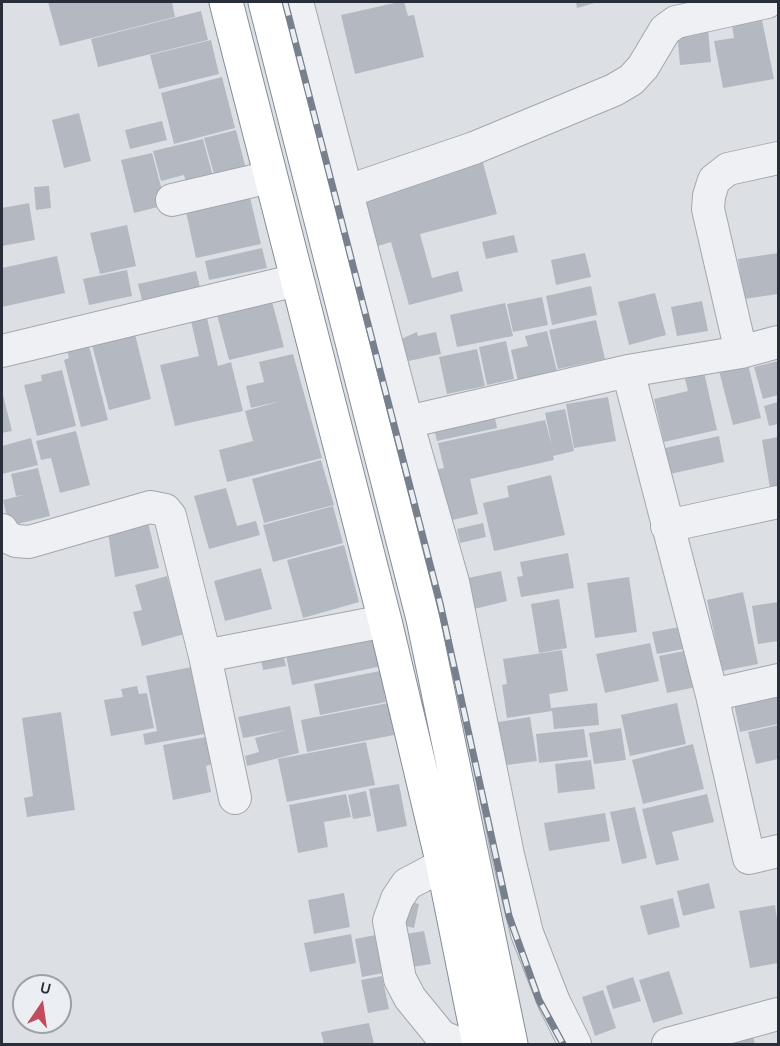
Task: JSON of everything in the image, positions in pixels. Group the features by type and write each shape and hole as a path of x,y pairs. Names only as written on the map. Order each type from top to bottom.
{"highway":[{"path":"226,2 385,621 443,865 479,1044"},
{"path":"265,2 423,619 511,1044"}],"street":[{"path":"297,2 407,422 453,582 508,855 527,933 554,1002 575,1044"},
{"path":"348,191 474,148 614,90 631,80 643,67 665,30 676,22 767,2"},
{"path":"741,352 708,209 709,196 714,180 728,169 778,158"},
{"path":"172,201 270,177"},
{"path":"2,351 297,280"},
{"path":"407,422 628,371 741,352 778,342"},
{"path":"628,371 712,695 749,858 778,851"},
{"path":"667,526 778,502"},
{"path":"2,530 5,536 16,541 29,542 150,507 165,510 170,516 206,656 235,798"},
{"path":"206,656 385,621"},
{"path":"712,695 778,680"},
{"path":"443,865 407,884 397,899 389,921 400,979 410,999 441,1036 458,1044"},
{"path":"668,1044 778,1014"}],"building":[{"path":"48,2 172,2 175,17 60,46"},
{"path":"404,2 408,16 414,15 424,57 355,74 341,15"},
{"path":"576,2 598,2 577,8"},
{"path":"201,11 208,40 98,67 91,39"},
{"path":"761,15 774,79 723,88 714,41 734,38 731,20"},
{"path":"708,29 711,62 680,65 677,32"},
{"path":"211,40 219,74 159,89 150,55"},
{"path":"222,77 235,128 174,144 161,93"},
{"path":"79,113 91,161 64,168 52,120"},
{"path":"162,121 167,140 130,149 125,130"},
{"path":"236,130 248,177 217,185 204,138"},
{"path":"203,139 215,184 188,190 184,175 161,181 153,151"},
{"path":"152,153 166,205 134,213 121,160"},
{"path":"482,159 497,214 420,234 432,278 458,271 463,291 409,305 391,242 378,246 363,191"},
{"path":"49,186 51,208 36,210 34,187"},
{"path":"249,193 261,244 196,258 185,207"},
{"path":"29,203 35,240 2,246 2,208"},
{"path":"127,225 136,266 100,274 90,233"},
{"path":"514,235 518,252 486,259 482,242"},
{"path":"262,248 267,268 209,280 205,261"},
{"path":"585,253 591,277 556,285 551,260"},
{"path":"778,253 778,294 744,299 738,259"},
{"path":"57,256 65,293 2,307 2,268"},
{"path":"127,270 132,296 89,305 83,279"},
{"path":"196,271 200,287 142,300 138,284"},
{"path":"591,286 597,315 552,325 546,296"},
{"path":"655,293 666,335 629,345 618,302"},
{"path":"270,294 284,347 229,360 215,307"},
{"path":"542,297 548,325 513,332 507,304"},
{"path":"702,301 708,331 677,336 671,307"},
{"path":"505,303 513,336 457,347 450,315"},
{"path":"207,318 218,366 231,362 243,411 175,426 160,365 199,356 191,321"},
{"path":"596,320 605,359 558,369 549,330"},
{"path":"134,330 151,399 109,410 91,341"},
{"path":"547,331 557,371 518,381 511,350 528,346 525,336"},
{"path":"417,332 418,336 436,332 441,354 404,362 399,340"},
{"path":"86,334 108,420 81,427 64,360 69,358 65,343"},
{"path":"506,341 514,379 487,385 479,347"},
{"path":"477,349 485,386 447,394 439,357"},
{"path":"293,354 322,458 227,482 219,450 253,441 245,411 281,401 251,408 246,386 264,382 259,362"},
{"path":"778,361 778,395 763,399 754,367"},
{"path":"702,363 717,430 664,442 654,399 688,391 682,367"},
{"path":"748,364 761,418 733,425 719,371"},
{"path":"62,370 76,426 37,436 24,385 42,381 41,375"},
{"path":"2,391 12,431 2,433"},
{"path":"608,397 616,441 574,448 566,404"},
{"path":"778,402 778,424 769,426 764,406"},
{"path":"493,408 497,428 437,441 432,421"},
{"path":"565,409 574,451 553,456 554,460 470,479 478,514 444,522 434,470 444,468 438,443 545,420 552,446 545,413"},
{"path":"76,431 90,485 60,493 51,458 41,460 36,441"},
{"path":"719,436 724,462 670,474 665,448"},
{"path":"778,437 778,487 770,488 762,440"},
{"path":"31,438 38,465 2,474 2,446"},
{"path":"321,460 334,505 264,523 252,479"},
{"path":"38,468 50,516 9,526 3,500 23,495 16,496 11,474"},
{"path":"551,475 565,535 494,551 483,503 509,497 507,486"},
{"path":"226,488 237,526 256,521 260,535 209,549 194,496"},
{"path":"333,506 343,543 273,562 263,525"},
{"path":"147,518 159,568 115,577 107,527"},
{"path":"483,523 486,537 460,543 457,529"},
{"path":"344,545 359,602 303,618 287,560"},
{"path":"568,553 574,588 521,597 517,577 523,576 520,562"},
{"path":"261,568 272,609 225,621 214,581"},
{"path":"501,571 507,601 470,610 463,579"},
{"path":"167,576 174,601 179,600 188,633 142,646 133,612 142,610 135,585"},
{"path":"629,577 637,632 595,638 587,583"},
{"path":"743,592 758,664 722,671 707,600"},
{"path":"559,599 567,648 539,653 531,604"},
{"path":"778,602 778,641 758,644 752,606"},
{"path":"685,626 689,648 657,654 652,632"},
{"path":"375,628 382,666 292,685 284,646"},
{"path":"650,643 659,681 605,693 596,654"},
{"path":"281,646 286,666 263,670 259,650"},
{"path":"694,649 701,686 667,693 659,656"},
{"path":"562,650 568,691 549,694 551,708 597,703 599,725 554,729 552,711 507,718 502,685 507,684 503,659"},
{"path":"197,666 210,733 145,745 143,734 157,731 146,676"},
{"path":"380,671 386,702 320,715 314,684"},
{"path":"137,686 139,694 147,693 154,728 111,736 104,700 123,697 121,689"},
{"path":"778,692 778,724 740,732 733,700"},
{"path":"388,703 394,735 307,752 301,720"},
{"path":"677,703 686,744 630,756 621,715"},
{"path":"290,706 299,753 247,766 245,756 259,752 255,738 286,730 243,738 238,717"},
{"path":"61,712 75,810 27,817 24,798 33,796 22,718"},
{"path":"530,717 537,761 499,766 492,723"},
{"path":"778,725 778,759 756,764 748,732"},
{"path":"621,728 626,760 594,764 589,733"},
{"path":"584,729 588,757 539,763 536,734"},
{"path":"211,736 216,763 206,766 211,792 173,800 163,745"},
{"path":"366,742 375,785 287,802 278,759"},
{"path":"693,744 704,789 643,804 632,760"},
{"path":"591,760 595,789 558,793 555,764"},
{"path":"399,784 407,826 377,832 369,789"},
{"path":"366,791 371,816 353,819 348,795"},
{"path":"346,794 351,817 324,822 328,847 298,853 289,805"},
{"path":"707,794 714,822 672,832 679,860 656,865 642,809"},
{"path":"635,807 647,858 622,864 610,812"},
{"path":"605,813 610,841 549,851 544,823"},
{"path":"709,883 715,908 683,916 677,891"},
{"path":"344,893 350,927 314,934 308,900"},
{"path":"673,898 680,927 648,935 640,906"},
{"path":"411,902 419,904 414,928 405,926"},
{"path":"775,905 778,926 778,963 750,968 739,911"},
{"path":"424,931 431,964 400,969 394,936"},
{"path":"386,933 394,971 362,977 355,939"},
{"path":"351,934 356,963 310,972 304,943"},
{"path":"669,971 683,1014 653,1023 639,980"},
{"path":"382,976 389,1009 368,1013 361,980"},
{"path":"633,977 641,1001 613,1009 606,986"},
{"path":"603,990 616,1028 595,1036 582,997"},
{"path":"369,1023 374,1044 324,1044 321,1032"},
{"path":"752,1032 755,1044 737,1044 735,1035"}],"railway":[{"path":"285,2 440,603 509,916 539,1000 563,1044"}]}
